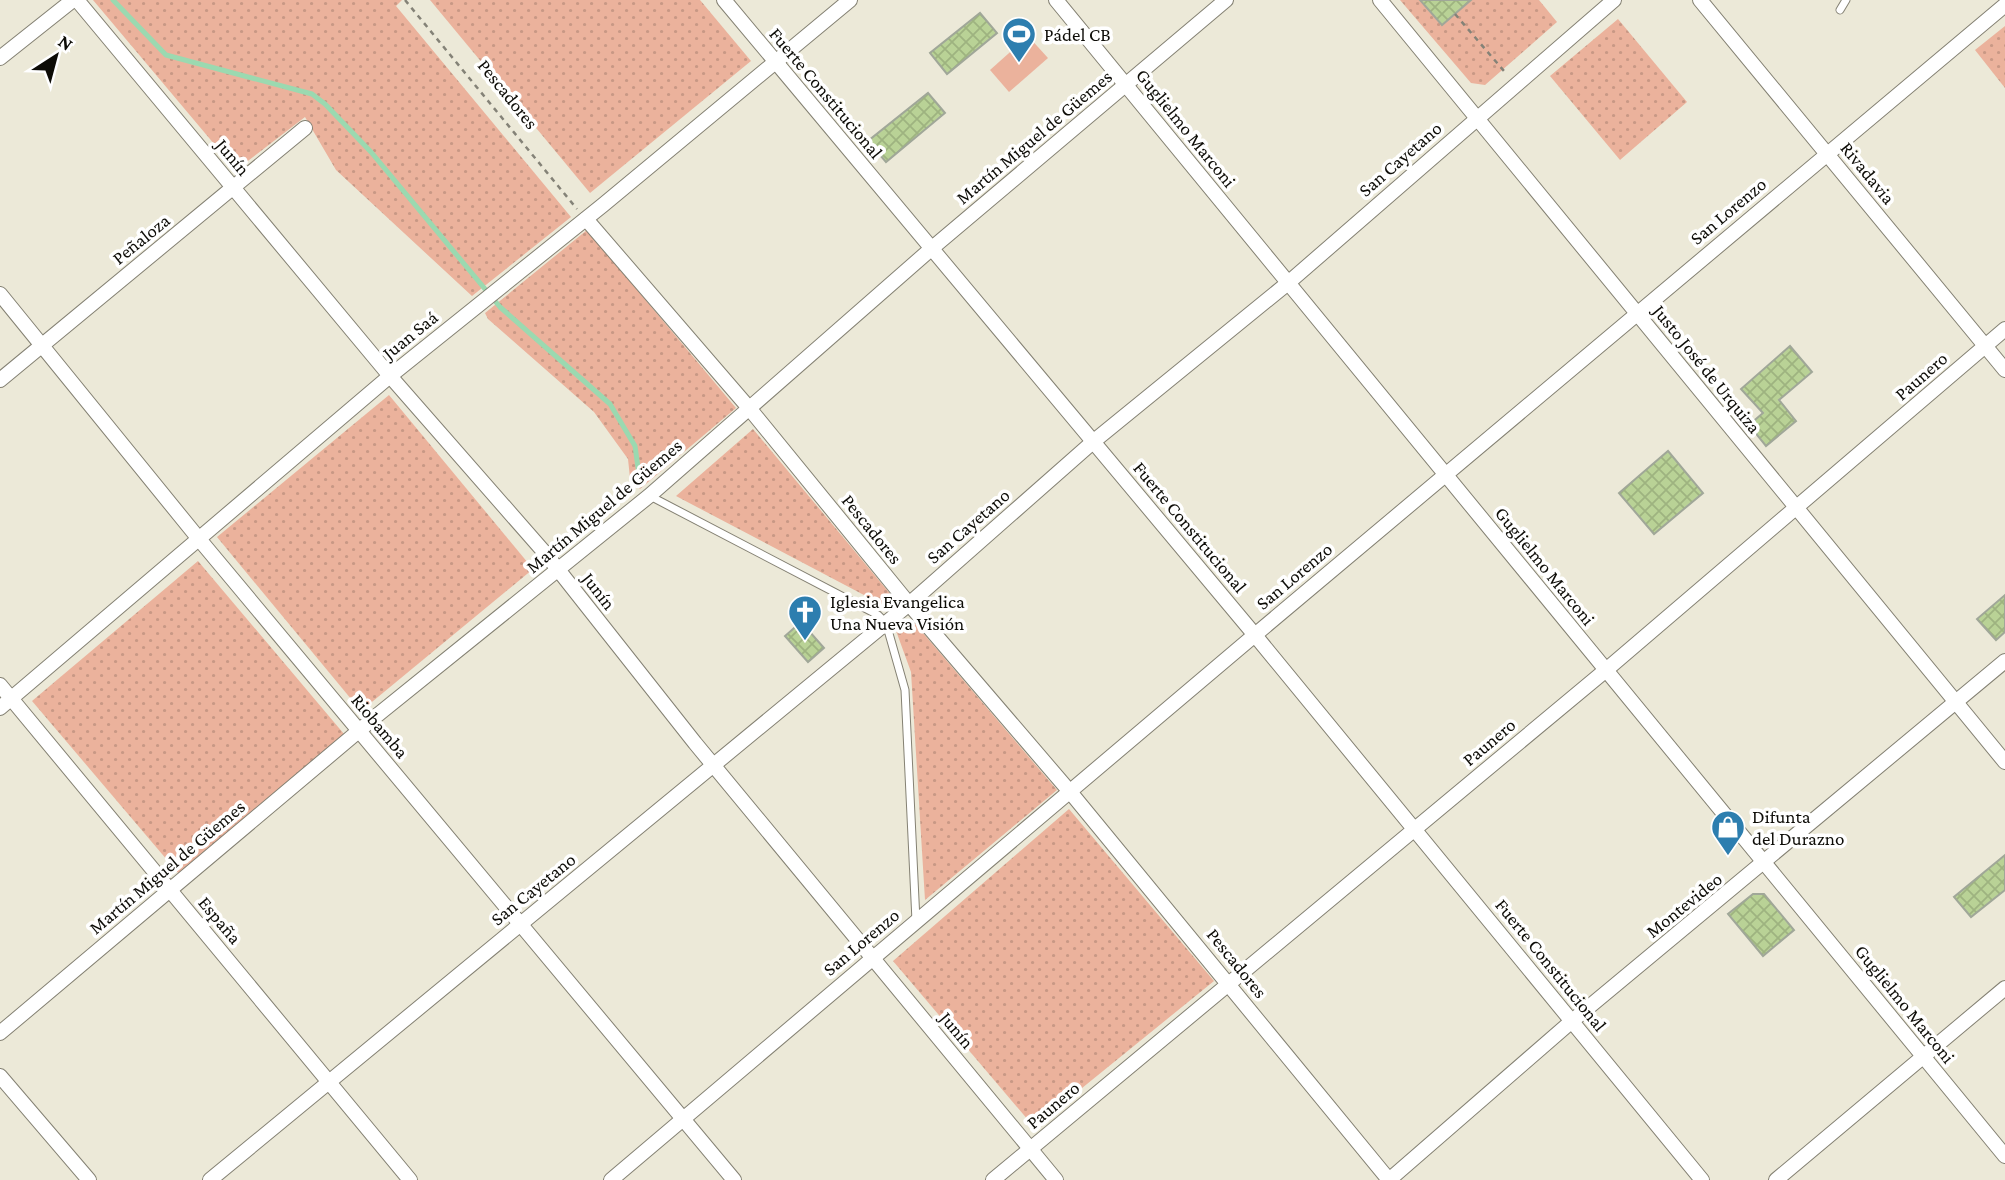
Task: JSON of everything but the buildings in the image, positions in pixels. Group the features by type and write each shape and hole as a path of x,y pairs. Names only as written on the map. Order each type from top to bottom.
{"street":[{"path":"0,58 75,0"},
{"name":"Junín","path":"75,0 390,376 558,570 714,765 1056,1180"},
{"name":"Fuerte Constitucional","path":"724,0 1254,634 1702,1180"},
{"name":"Juan Saá","path":"6,703 390,376 586,219 850,0"},
{"name":"Guglielmo Marconi","path":"1056,0 2005,1156"},
{"name":"Martín Miguel de Güemes","path":"0,1033 359,731 649,496 931,249 1226,0"},
{"name":"Justo José de Urquiza","path":"1380,0 2005,762"},
{"name":"San Cayetano","path":"210,1180 909,604 1094,441 1288,283 1615,0"},
{"name":"Rivadavia","path":"1700,0 2005,370"},
{"name":"San Lorenzo","path":"611,1180 1071,793 1254,634 2005,5"},
{"name":"Peñaloza","path":"0,380 305,128"},
{"name":"Pescadores","path":"586,219 730,390 749,408 909,604 1071,793 1389,1180"},
{"name":"Riobamba","path":"0,294 199,539 734,1180"},
{"name":"Paunero","path":"993,1180 1606,670 2005,329"},
{"name":"Montevideo","path":"1389,1180 1572,1021 1765,864 2005,661"},
{"name":"España","path":"0,685 6,703 170,890 411,1180"},
{"path":"1776,1180 2005,988"},
{"path":"0,1076 89,1180"}],"lane":[{"path":"1840,9 1846,0"},
{"path":"649,496 878,615 886,623 905,690 916,921"}],"path":[{"name":"Pescadores","path":"405,0 586,219"},
{"path":"1455,14 1504,71"}],"shaded area":[{"path":"93,0 402,0 396,6 571,217 472,296 336,170 305,117 236,170"},
{"path":"430,0 700,0 751,61 590,193"},
{"path":"1400,0 1420,0 1442,25 1466,5 1462,0 1539,0 1557,22 1485,85 1471,83"},
{"path":"1618,19 1687,102 1620,160 1550,76"},
{"path":"2005,26 2005,88 1975,50"},
{"name":"Pádel CB","path":"1028,36 1048,58 1009,92 990,70"},
{"path":"587,230 736,408 640,489 630,478 628,459 594,412 488,319 485,313"},
{"path":"389,395 533,569 361,711 217,537"},
{"path":"753,429 892,596 881,604 676,496"},
{"path":"198,561 344,734 179,874 32,701"},
{"path":"911,619 1057,790 925,900 911,672 895,628"},
{"path":"1069,809 1214,981 1034,1127 893,961"}],"waterway":[{"path":"113,0 166,55 312,94 325,104 371,152 500,307 610,404 635,446 640,482"}],"place":[{"name":"Pádel CB","path":"1019,64"},
{"name":"Iglesia Evangelica Una Nueva Visión","path":"805,642"},
{"name":"Difunta del Durazno","path":"1728,857"}]}
